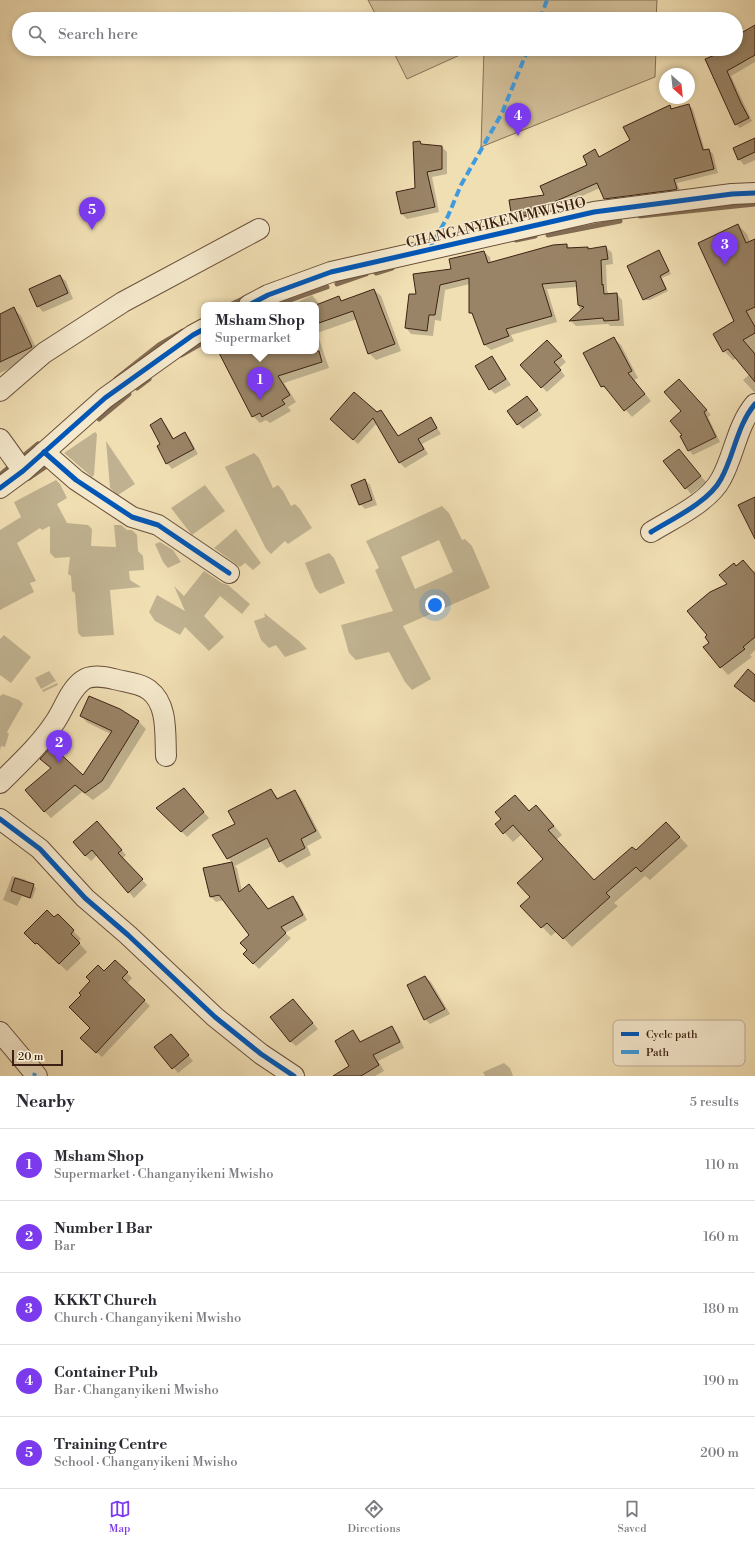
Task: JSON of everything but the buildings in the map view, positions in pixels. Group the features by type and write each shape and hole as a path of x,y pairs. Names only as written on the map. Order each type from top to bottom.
{"street":[{"name":"CHANGANYIKENI MWISHO","path":"255,302 268,295 331,272 594,212 732,194 755,193"},
{"path":"0,390 44,353 123,302 259,229"},
{"path":"0,488 23,471 105,398 201,331"},
{"path":"651,532 698,503 714,489 721,480 740,432 755,404"},
{"path":"0,439 23,471"},
{"path":"44,452 76,480 132,517 158,525 229,573"},
{"path":"0,783 38,744 55,722 73,691 82,681 90,677 102,677 138,684 149,689 163,711 166,756"},
{"path":"0,819 40,849 85,898 128,935 215,1017 261,1054 294,1076"},
{"path":"0,1032 37,1076"}],"shaded area":[{"path":"368,0 657,0 656,12 374,12"},
{"path":"396,56 458,56 407,79"},
{"path":"484,56 656,56 655,77 481,147"}],"waterway":[{"path":"640,216 755,204"},
{"path":"548,235 620,221"},
{"path":"516,240 535,236"},
{"path":"376,273 392,268"},
{"path":"337,284 366,274"},
{"path":"284,302 327,287"},
{"path":"236,302 247,297"},
{"path":"116,379 159,345 183,331"},
{"path":"181,355 201,344"},
{"path":"137,388 149,379"},
{"path":"99,419 129,394"},
{"path":"20,459 38,444"},
{"path":"29,478 51,463"},
{"path":"0,475 13,464"}],"marked path":[{"path":"543,12 547,0"},
{"path":"429,250 448,216 461,185 502,113 525,56"}],"cycle path":[{"path":"255,302 268,295 331,272 594,212 732,194 755,193"},
{"path":"0,488 23,471 105,398 201,331"},
{"path":"651,532 699,502 715,487 721,479 729,461 744,421 755,404"},
{"path":"44,452 76,480 132,517 158,525 229,573"},
{"path":"0,819 40,849 85,898 128,935 215,1017 261,1054 294,1076"}],"place":[{"name":"Container Pub","path":"518,136"},
{"name":"Training Centre","path":"92,230"},
{"name":"KKKT Church","path":"725,265"},
{"name":"Msham Shop","path":"260,400"},
{"name":"Number 1 Bar","path":"59,763"}]}
